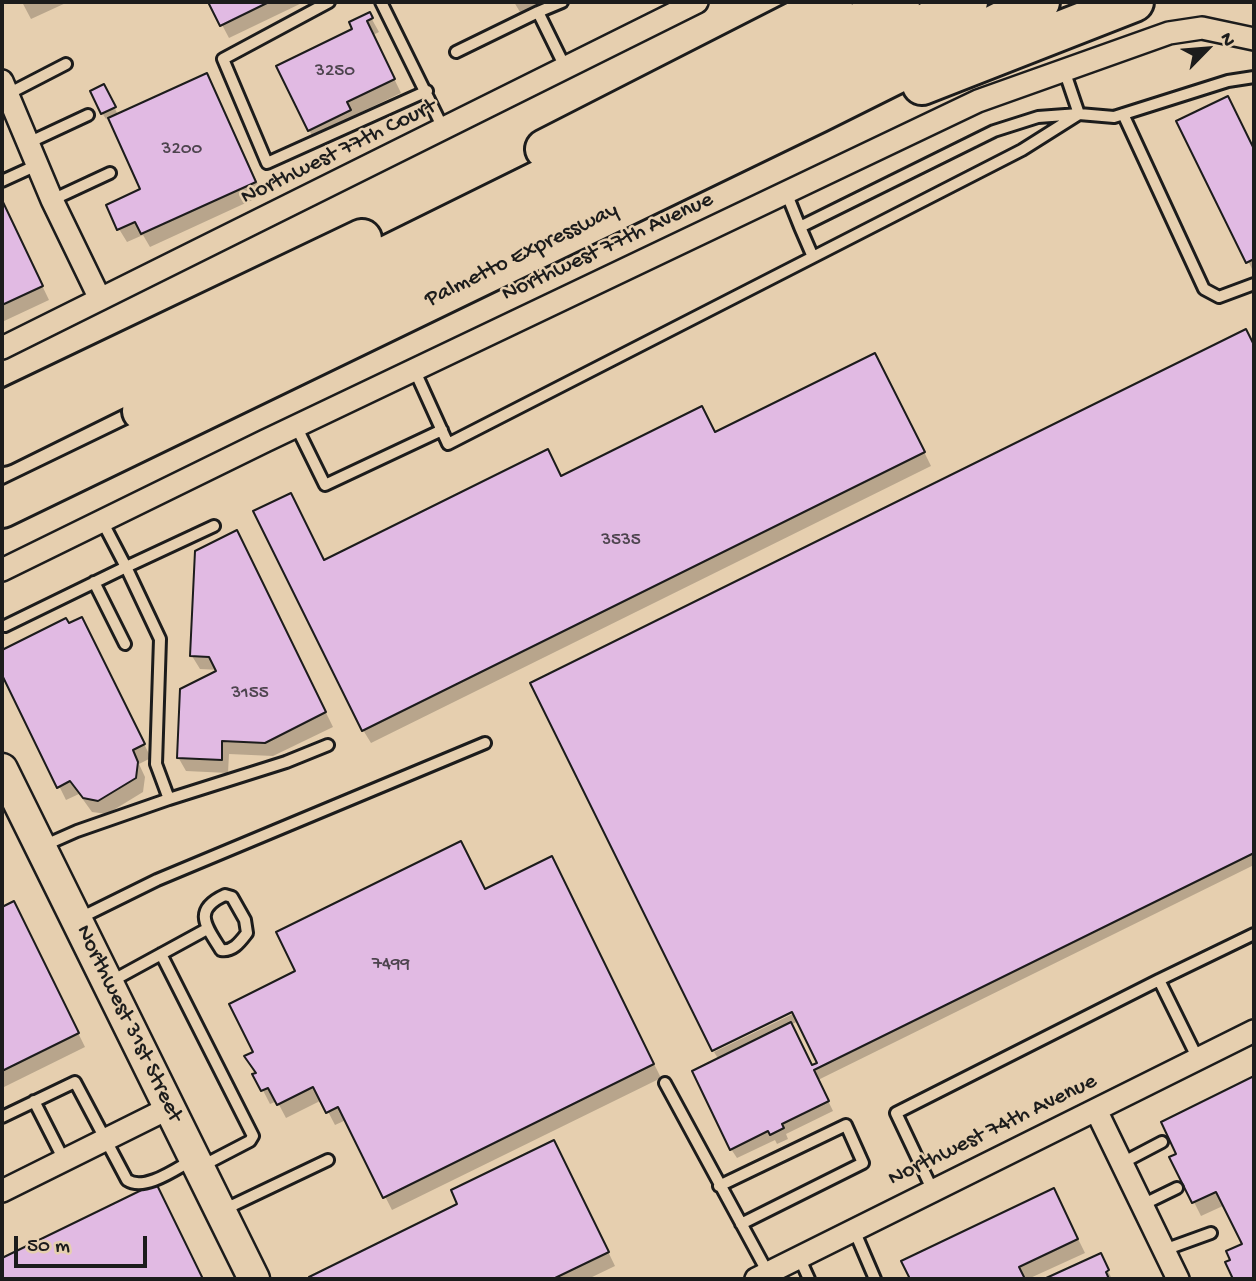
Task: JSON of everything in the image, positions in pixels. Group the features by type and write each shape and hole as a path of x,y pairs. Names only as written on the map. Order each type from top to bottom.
{"highway":[{"path":"2,411 509,168 790,14 833,2"},
{"path":"2,446 900,2"},
{"path":"2,480 968,2"},
{"name":"Palmetto Expressway","path":"2,508 818,113 1040,2"},
{"path":"818,113 931,83 1134,2"}],"street":[{"name":"Northwest 77th Court","path":"2,348 697,2"},
{"name":"Northwest 77th Avenue","path":"2,570 414,369 978,101 1168,33 1202,27 1254,39"},
{"path":"6,97 100,299"},
{"name":"Northwest 31st Street","path":"2,769 254,1279"},
{"name":"Northwest 74th Avenue","path":"762,1276 1254,1031"},
{"path":"2,1191 169,1108"},
{"path":"1096,1110 1178,1279"}],"lane":[{"path":"329,2 223,59 267,163 427,90"},
{"path":"381,2 427,90 444,130"},
{"path":"456,52 562,2"},
{"path":"538,12 566,69"},
{"path":"6,97 66,64"},
{"path":"1064,70 1079,114"},
{"path":"800,227 994,131 1038,117 1079,114 1114,117 1228,81 1254,77"},
{"path":"414,369 448,444 1022,150 1079,114"},
{"path":"1123,114 1204,289 1219,297 1254,284"},
{"path":"28,143 88,115"},
{"path":"2,181 37,165"},
{"path":"52,200 110,173"},
{"path":"786,192 813,257"},
{"path":"296,426 325,485 442,430"},
{"path":"102,521 160,639 156,764 169,799"},
{"path":"5,625 214,526"},
{"path":"94,582 125,645"},
{"path":"76,920 157,880 485,743"},
{"path":"40,848 77,831 286,762 328,745"},
{"path":"225,895 232,897 246,920 247,933 238,944 221,950 207,929 204,911 208,903 225,895"},
{"path":"107,983 207,929"},
{"path":"933,1191 896,1113 1254,934"},
{"path":"2,1117 75,1082 122,1173 132,1184 147,1182 250,1141 253,1136 161,954"},
{"path":"1159,980 1198,1059"},
{"path":"665,1083 741,1224 762,1276"},
{"path":"34,1101 64,1160"},
{"path":"719,1186 846,1125 863,1163 741,1224"},
{"path":"1122,1163 1162,1142"},
{"path":"220,1212 328,1160"},
{"path":"1142,1205 1177,1188"},
{"path":"854,1230 876,1279"},
{"path":"1164,1250 1211,1233"},
{"path":"799,1257 809,1279"}],"building":[{"path":"208,2 269,2 220,26"},
{"path":"370,12 373,18 367,21 395,79 347,102 351,110 308,131 276,66 352,29 349,22"},
{"path":"207,73 256,182 141,234 135,222 117,230 106,205 140,189 108,118"},
{"path":"104,84 116,107 101,114 90,91"},
{"path":"1228,96 1254,149 1254,259 1246,263 1176,121"},
{"path":"2,200 43,286 2,305"},
{"path":"1246,329 1254,345 1254,853 814,1070 829,1101 782,1124 784,1128 770,1135 768,1131 730,1150 692,1071 791,1022 812,1065 817,1063 792,1012 712,1051 530,683"},
{"path":"875,353 925,452 362,731 253,511 291,493 324,560 548,449 561,476 702,406 715,432"},
{"path":"237,530 326,712 265,743 222,741 222,760 177,758 180,689 216,671 209,657 190,656 195,551"},
{"path":"82,617 145,744 133,750 138,762 136,778 98,801 83,798 70,781 57,788 2,675 2,650 66,618 69,623"},
{"path":"461,841 485,889 552,856 654,1064 383,1198 338,1107 326,1113 313,1087 277,1105 268,1088 261,1091 252,1074 256,1073 244,1056 253,1052 229,1004 295,971 276,932"},
{"path":"14,901 79,1033 2,1071 2,907"},
{"path":"1254,1076 1254,1279 1233,1279 1225,1262 1230,1260 1226,1251 1242,1244 1216,1192 1192,1203 1169,1157 1176,1154 1161,1122"},
{"path":"554,1140 609,1252 553,1279 310,1279 309,1277 457,1204 451,1190"},
{"path":"156,1183 203,1279 2,1279 2,1258"},
{"path":"1054,1188 1078,1239 1019,1267 1025,1279 910,1279 901,1261"},
{"path":"1101,1253 1109,1270 1106,1272 1109,1279 1044,1279"}]}
